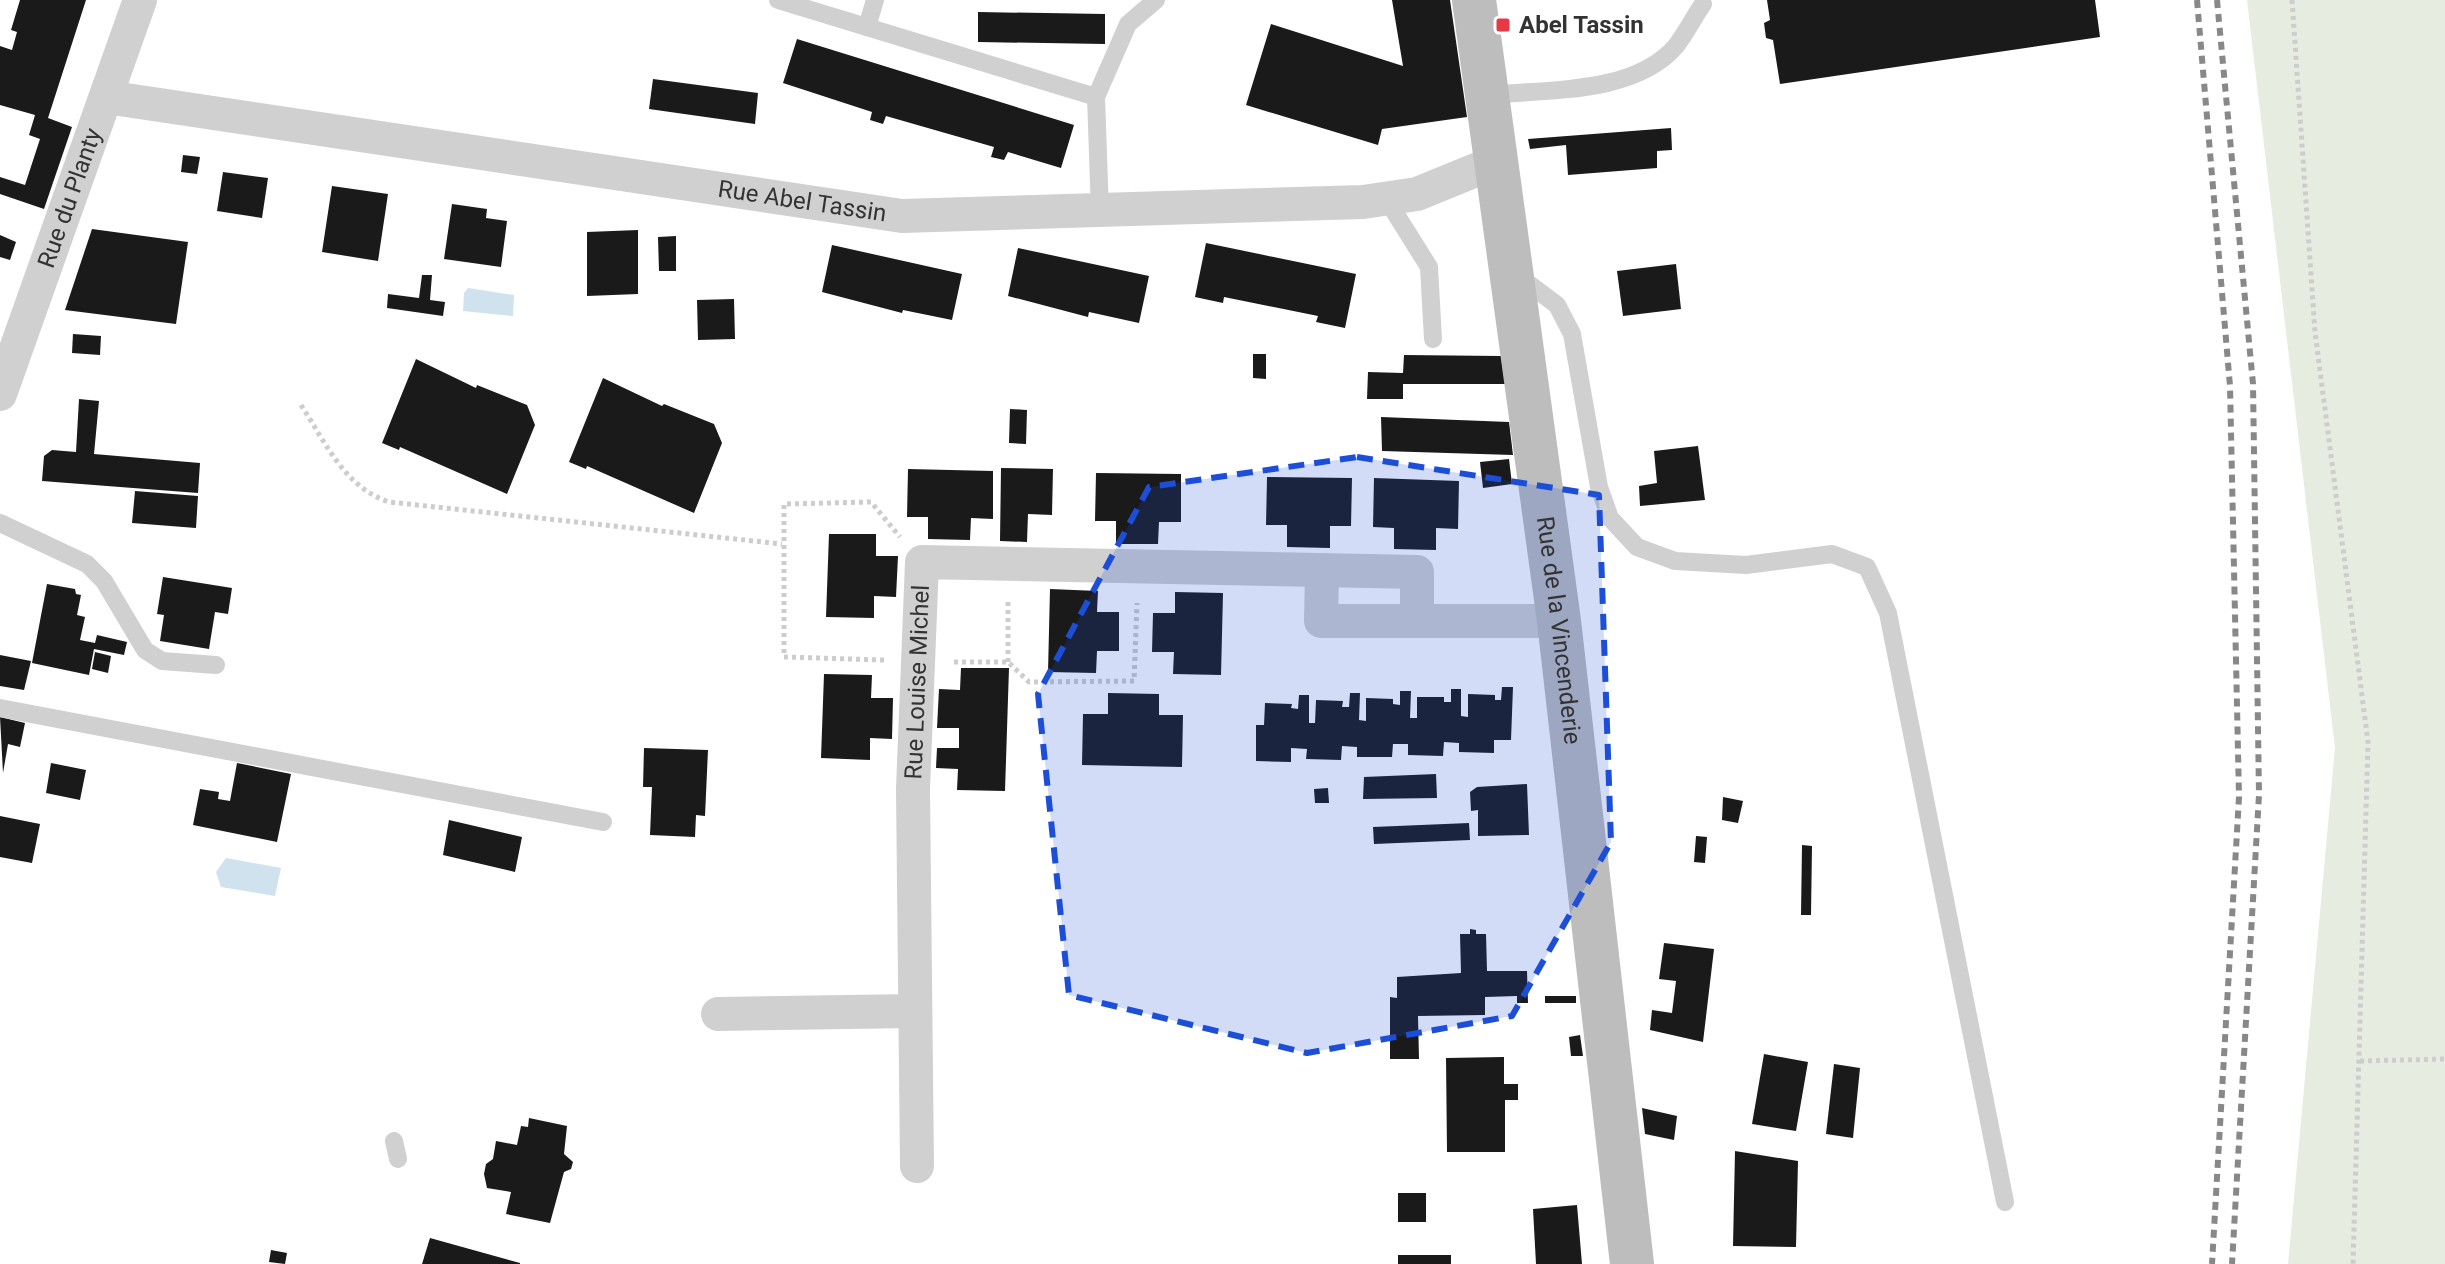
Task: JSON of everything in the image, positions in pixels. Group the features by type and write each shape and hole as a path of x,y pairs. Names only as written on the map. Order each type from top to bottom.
{"main road":[{"name":"Rue de la Vincenderie","path":"1474,0 1559,621 1632,1264"}],"street":[{"name":"Rue du Planty","path":"0,394 140,0"},
{"name":"Rue Abel Tassin","path":"106,97 902,216 1100,212 1387,200 1417,194 1498,161"},
{"name":"Rue Louise Michel","path":"917,1166 913,789 922,562 1417,572 1417,621"},
{"path":"1322,570 1321,621 1559,621"},
{"path":"718,1014 915,1011"}],"lane":[{"path":"778,0 1096,97"},
{"path":"867,27 875,0"},
{"path":"1100,212 1096,97 1128,24 1156,0"},
{"path":"1487,95 1615,82 1642,70 1675,47 1703,4"},
{"path":"1387,200 1429,267 1433,339"},
{"path":"1512,271 1557,305 1572,334 1599,487 1610,518 1637,547 1675,561 1746,565 1832,554 1867,567 1888,613 2005,1202"},
{"path":"0,523 87,564 104,581 145,650 162,661 216,665"},
{"path":"0,708 603,822"}],"path":[{"path":"2292,0 2315,332 2368,742 2353,1264"},
{"path":"301,405 348,478 369,495 389,502 782,544"},
{"path":"1008,563 1008,662"},
{"path":"2360,1061 2445,1059"}],"highlighted area":[{"path":"1357,457 1599,495 1611,842 1512,1016 1307,1053 1069,995 1038,694 1149,487"}],"shaded area":[{"path":"2247,0 2445,0 2445,1264 2288,1264 2335,748"}],"water":[{"path":"468,288 514,295 513,316 463,311 464,293"},
{"path":"226,858 281,868 275,896 221,887 216,872"}],"building":[{"path":"20,0 86,0 48,118 72,127 44,209 0,194 0,177 25,185 40,139 29,135 35,115 0,105 0,46 12,50 17,32 11,30"},
{"path":"1392,0 1450,0 1467,117 1382,129 1378,145 1246,105 1271,24 1403,66"},
{"path":"1767,0 2095,0 2100,37 1780,84 1773,40 1766,38 1764,23 1770,20"},
{"path":"978,12 1105,14 1105,44 978,42"},
{"path":"797,39 1074,125 1061,168 1008,152 1004,160 991,157 994,147 886,116 883,124 870,120 872,112 783,83"},
{"path":"653,79 758,93 755,124 649,109"},
{"path":"1671,128 1672,150 1657,151 1657,168 1568,175 1566,145 1530,149 1528,139"},
{"path":"183,155 200,157 197,174 181,172"},
{"path":"223,172 268,178 262,218 217,211"},
{"path":"332,186 388,194 378,261 322,252"},
{"path":"452,204 487,209 486,218 507,221 501,267 444,259"},
{"path":"92,229 188,242 176,324 65,310"},
{"path":"638,230 638,294 587,296 587,232"},
{"path":"0,235 16,242 10,260 0,257"},
{"path":"676,236 676,271 659,271 658,237"},
{"path":"1206,243 1356,274 1345,328 1316,322 1318,316 1224,297 1223,303 1195,297"},
{"path":"832,245 962,274 952,320 903,310 902,313 822,292"},
{"path":"1018,248 1149,276 1139,323 1089,312 1088,317 1008,296"},
{"path":"1676,264 1681,309 1623,316 1617,271"},
{"path":"422,275 432,275 430,300 445,302 443,316 387,308 388,294 419,298"},
{"path":"734,299 735,339 698,340 697,300"},
{"path":"73,334 101,336 100,355 72,353"},
{"path":"1253,354 1266,354 1266,379 1253,378"},
{"path":"1404,355 1501,356 1505,384 1403,384 1403,399 1367,399 1368,372 1403,373"},
{"path":"416,359 476,388 477,385 527,405 535,425 507,494 400,447 399,450 382,443"},
{"path":"603,378 662,406 664,404 714,424 722,443 694,513 587,466 586,469 569,462"},
{"path":"79,399 99,401 94,454 200,463 198,493 42,481 44,456 52,450 76,452"},
{"path":"1010,409 1027,410 1026,444 1009,443"},
{"path":"1381,417 1509,422 1513,455 1382,451"},
{"path":"1698,446 1705,500 1640,506 1639,486 1657,483 1654,451"},
{"path":"1509,459 1512,484 1483,488 1480,462"},
{"path":"1001,468 1053,469 1052,515 1028,514 1027,542 1000,541"},
{"path":"908,469 993,471 993,519 971,518 970,540 928,539 928,517 907,517"},
{"path":"1096,473 1181,474 1181,522 1159,522 1158,544 1116,544 1116,521 1095,521"},
{"path":"1267,477 1352,478 1351,526 1330,526 1330,548 1287,547 1287,525 1266,525"},
{"path":"1374,478 1459,481 1458,529 1436,528 1436,550 1394,549 1394,528 1373,527"},
{"path":"135,491 198,496 196,528 132,523"},
{"path":"829,534 876,534 876,556 898,556 896,597 874,596 874,618 826,617"},
{"path":"163,577 232,588 228,614 215,612 209,649 160,641 164,615 157,614"},
{"path":"47,584 75,589 76,594 81,595 77,615 85,617 80,640 95,643 97,635 127,642 124,655 94,649 89,675 32,663"},
{"path":"1050,589 1098,591 1097,612 1119,612 1119,651 1097,651 1096,673 1048,672"},
{"path":"1175,592 1223,593 1221,675 1173,674 1174,652 1152,652 1153,613 1175,613"},
{"path":"95,652 111,656 108,673 92,669"},
{"path":"0,655 31,661 24,690 0,686"},
{"path":"961,668 1009,668 1005,791 957,790 958,769 936,768 937,748 959,748 959,728 937,728 939,689 960,690"},
{"path":"824,674 872,675 871,698 893,698 892,739 870,738 870,760 821,758"},
{"path":"1502,687 1513,687 1511,740 1494,740 1494,753 1459,752 1459,743 1444,742 1443,756 1408,755 1408,744 1393,744 1392,757 1357,757 1357,747 1342,746 1341,760 1306,759 1307,749 1291,748 1291,762 1256,761 1256,725 1264,725 1265,703 1292,704 1291,708 1298,709 1299,695 1309,695 1309,723 1315,723 1316,700 1343,701 1342,707 1349,707 1350,693 1360,693 1359,720 1366,721 1366,698 1393,699 1393,704 1400,705 1400,691 1411,691 1410,718 1417,718 1417,697 1444,697 1444,702 1451,702 1451,689 1461,689 1461,716 1468,717 1468,694 1495,695 1495,700 1501,700"},
{"path":"1108,693 1159,694 1159,715 1183,715 1182,767 1082,765 1083,714 1108,714"},
{"path":"0,717 25,723 20,747 8,744 3,773"},
{"path":"644,748 708,750 705,816 696,815 695,837 650,835 652,787 643,787"},
{"path":"51,763 86,770 80,800 46,793"},
{"path":"237,763 291,774 277,842 193,825 200,789 219,792 218,799 230,801"},
{"path":"1436,774 1437,798 1363,799 1364,777"},
{"path":"1527,784 1529,835 1478,836 1478,810 1471,811 1470,792 1477,787"},
{"path":"1328,788 1329,803 1315,803 1314,789"},
{"path":"1723,797 1743,801 1738,823 1722,820"},
{"path":"0,816 40,824 32,863 0,857"},
{"path":"449,820 522,837 515,872 443,855"},
{"path":"1469,823 1470,840 1374,844 1373,827"},
{"path":"1696,836 1707,837 1705,863 1694,862"},
{"path":"1802,845 1812,846 1811,915 1801,915"},
{"path":"1470,929 1476,930 1476,934 1486,934 1487,971 1527,971 1528,1003 1517,1003 1517,996 1485,997 1485,1015 1418,1016 1419,1059 1390,1059 1390,997 1397,998 1397,977 1461,973 1460,934 1470,934"},
{"path":"1664,943 1714,949 1703,1042 1650,1030 1652,1010 1672,1013 1676,981 1659,979"},
{"path":"1545,996 1576,996 1576,1003 1545,1003"},
{"path":"1580,1035 1583,1056 1571,1056 1569,1037"},
{"path":"1764,1054 1808,1062 1796,1131 1752,1124"},
{"path":"1504,1057 1504,1084 1518,1084 1518,1100 1505,1100 1505,1152 1447,1152 1446,1058"},
{"path":"1834,1064 1860,1068 1853,1138 1826,1134"},
{"path":"1642,1108 1677,1116 1674,1140 1645,1134"},
{"path":"529,1118 567,1126 564,1154 573,1162 571,1169 564,1172 550,1223 506,1214 511,1192 487,1188 484,1174 486,1164 493,1159 496,1141 517,1145 521,1126 528,1127"},
{"path":"1735,1151 1798,1161 1796,1247 1733,1246"},
{"path":"1398,1193 1426,1193 1426,1222 1398,1222"},
{"path":"1577,1205 1582,1264 1536,1264 1533,1209"},
{"path":"430,1238 520,1263 520,1264 422,1264"},
{"path":"271,1250 287,1253 285,1264 269,1262"},
{"path":"1398,1255 1451,1255 1451,1264 1398,1264"}],"railway":[{"path":"2197,0 2230,386 2239,797 2212,1264"},
{"path":"2217,0 2253,384 2259,795 2232,1264"}],"place":[{"name":"Abel Tassin","path":"1503,25"}]}
